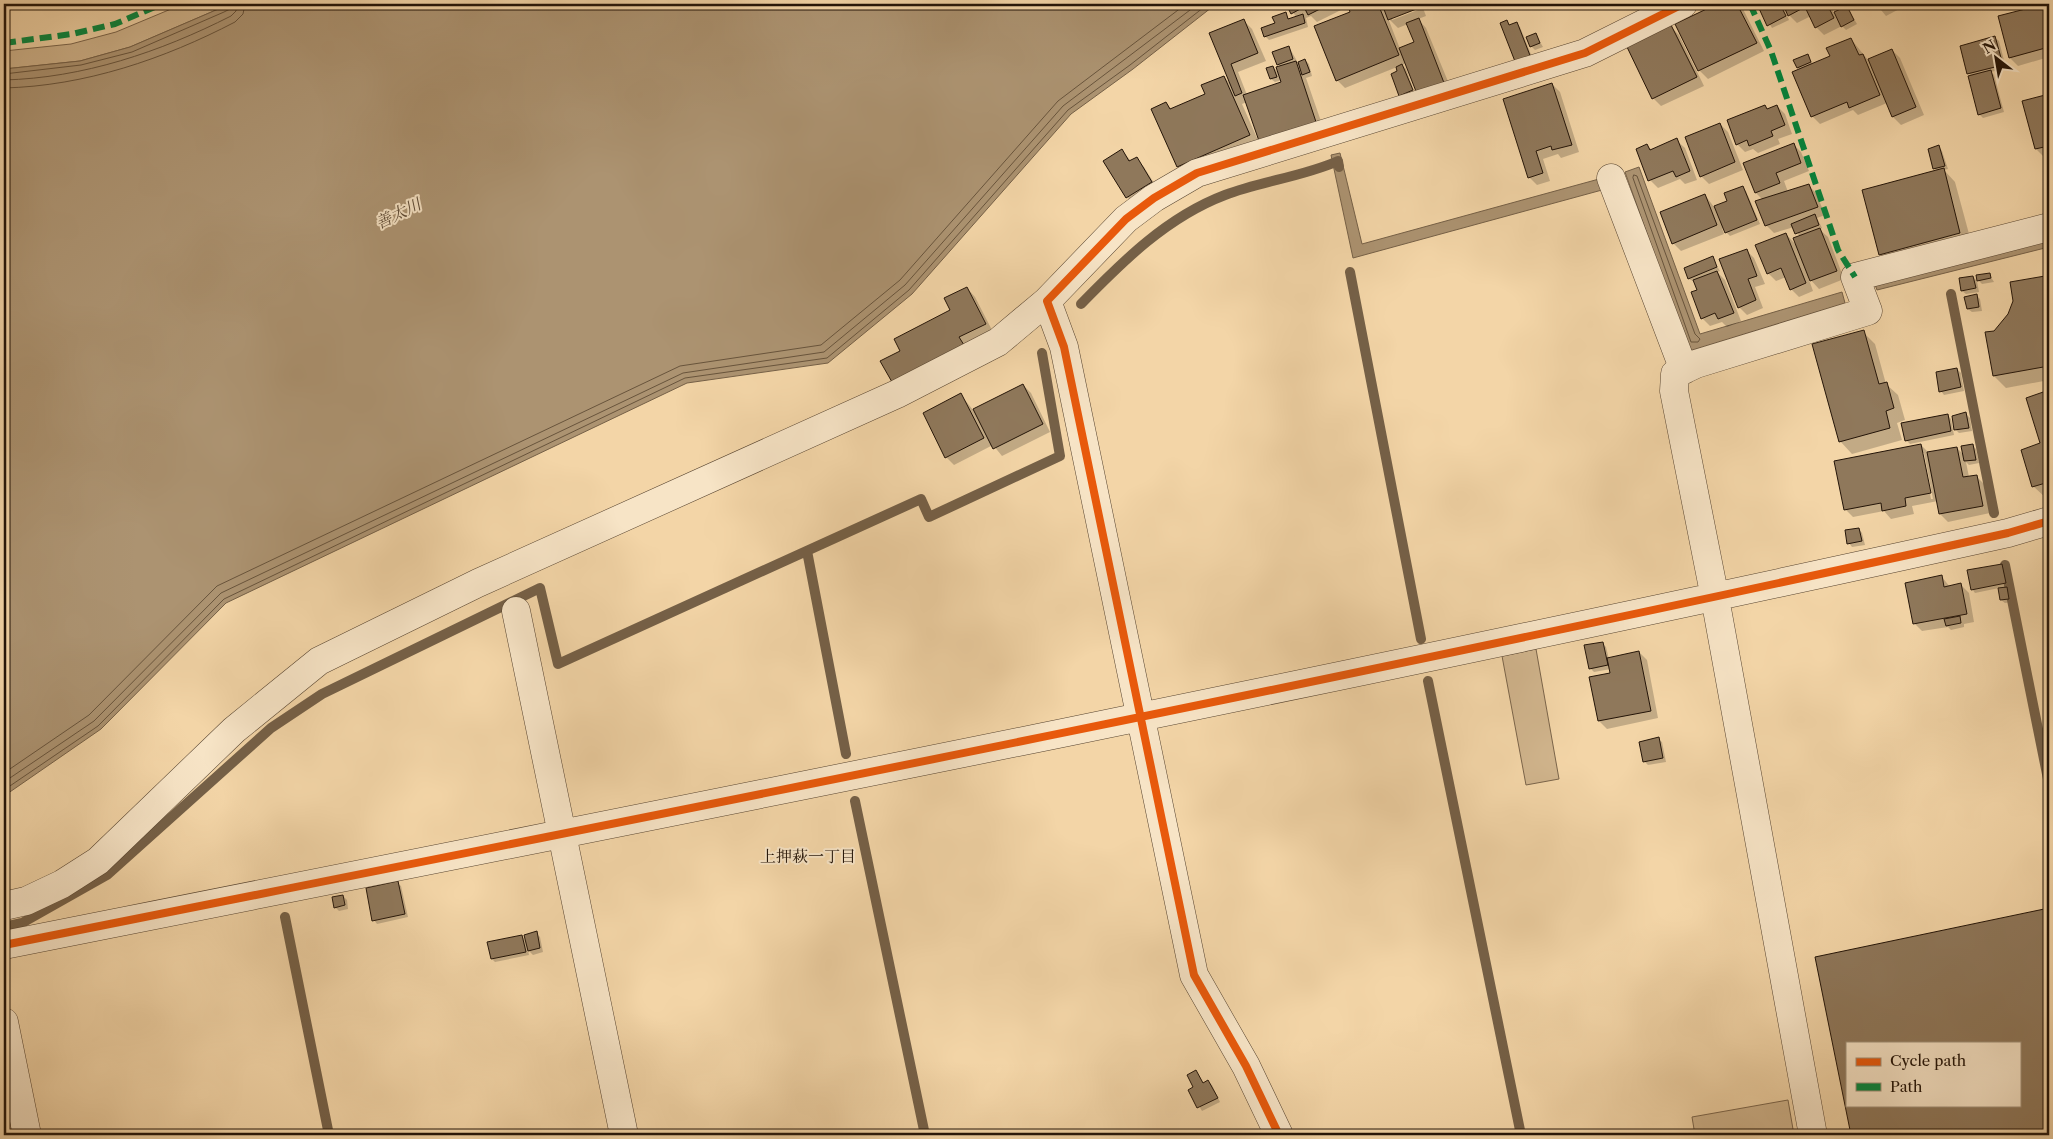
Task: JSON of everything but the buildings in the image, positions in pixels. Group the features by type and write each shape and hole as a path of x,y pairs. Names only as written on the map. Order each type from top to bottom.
{"street":[{"path":"4,906 26,902 62,884 98,861 234,730 319,661 478,583 897,394 998,342 1046,301 1126,219 1154,198 1197,173 1585,53 1683,4"},
{"path":"1611,178 1684,370"},
{"path":"1813,1135 1715,598 1674,391 1676,374 1696,364 1868,311 1855,277 2049,226"},
{"path":"1046,301 1064,347 1194,975 1246,1066 1279,1135"},
{"path":"4,946 1142,718 1715,598 1998,536 2049,522"},
{"path":"516,611 624,1135"},
{"path":"4,1022 27,1135"}],"shaded area":[{"path":"183,4 230,4 130,47 80,61 4,69 4,51 71,44 116,32"},
{"path":"1536,649 1559,779 1526,785 1502,656"},
{"path":"1788,1100 1794,1135 1695,1135 1692,1117"}],"water":[{"name":"善太川","path":"230,4 1216,4 1133,69 1071,114 912,294 828,363 687,383 226,603 101,729 4,796 4,69 80,61 130,47"},
{"path":"1340,153 1362,244 1599,179 1602,190 1353,258 1331,155"},
{"path":"1639,167 1700,334 1842,292 1845,303 1689,351 1625,172"},
{"path":"2049,236 2049,247 1877,290 1874,282"}],"waterway":[{"path":"1081,304 1147,242 1184,215 1204,204 1239,190 1310,171 1338,161 1339,167"},
{"path":"1350,272 1421,639"},
{"path":"1951,294 1994,513"},
{"path":"4,927 22,923 107,875 271,728 322,694 540,588 558,664 921,499 929,517 1060,456 1042,353"},
{"path":"807,551 846,754"},
{"path":"2005,565 2049,784"},
{"path":"1428,681 1521,1135"},
{"path":"855,801 925,1135"},
{"path":"285,917 329,1135"}],"marked path":[{"path":"4,43 72,34 115,24 162,4"},
{"path":"1750,4 1771,51 1838,250 1855,277"}],"cycle path":[{"path":"1279,1135 1246,1066 1194,975 1064,347 1047,301 1126,219 1154,198 1197,173 1585,53 1683,4"},
{"path":"4,945 1258,693 2008,533 2049,521"}],"district":[{"name":"上押萩一丁目","path":"808,856"}]}
